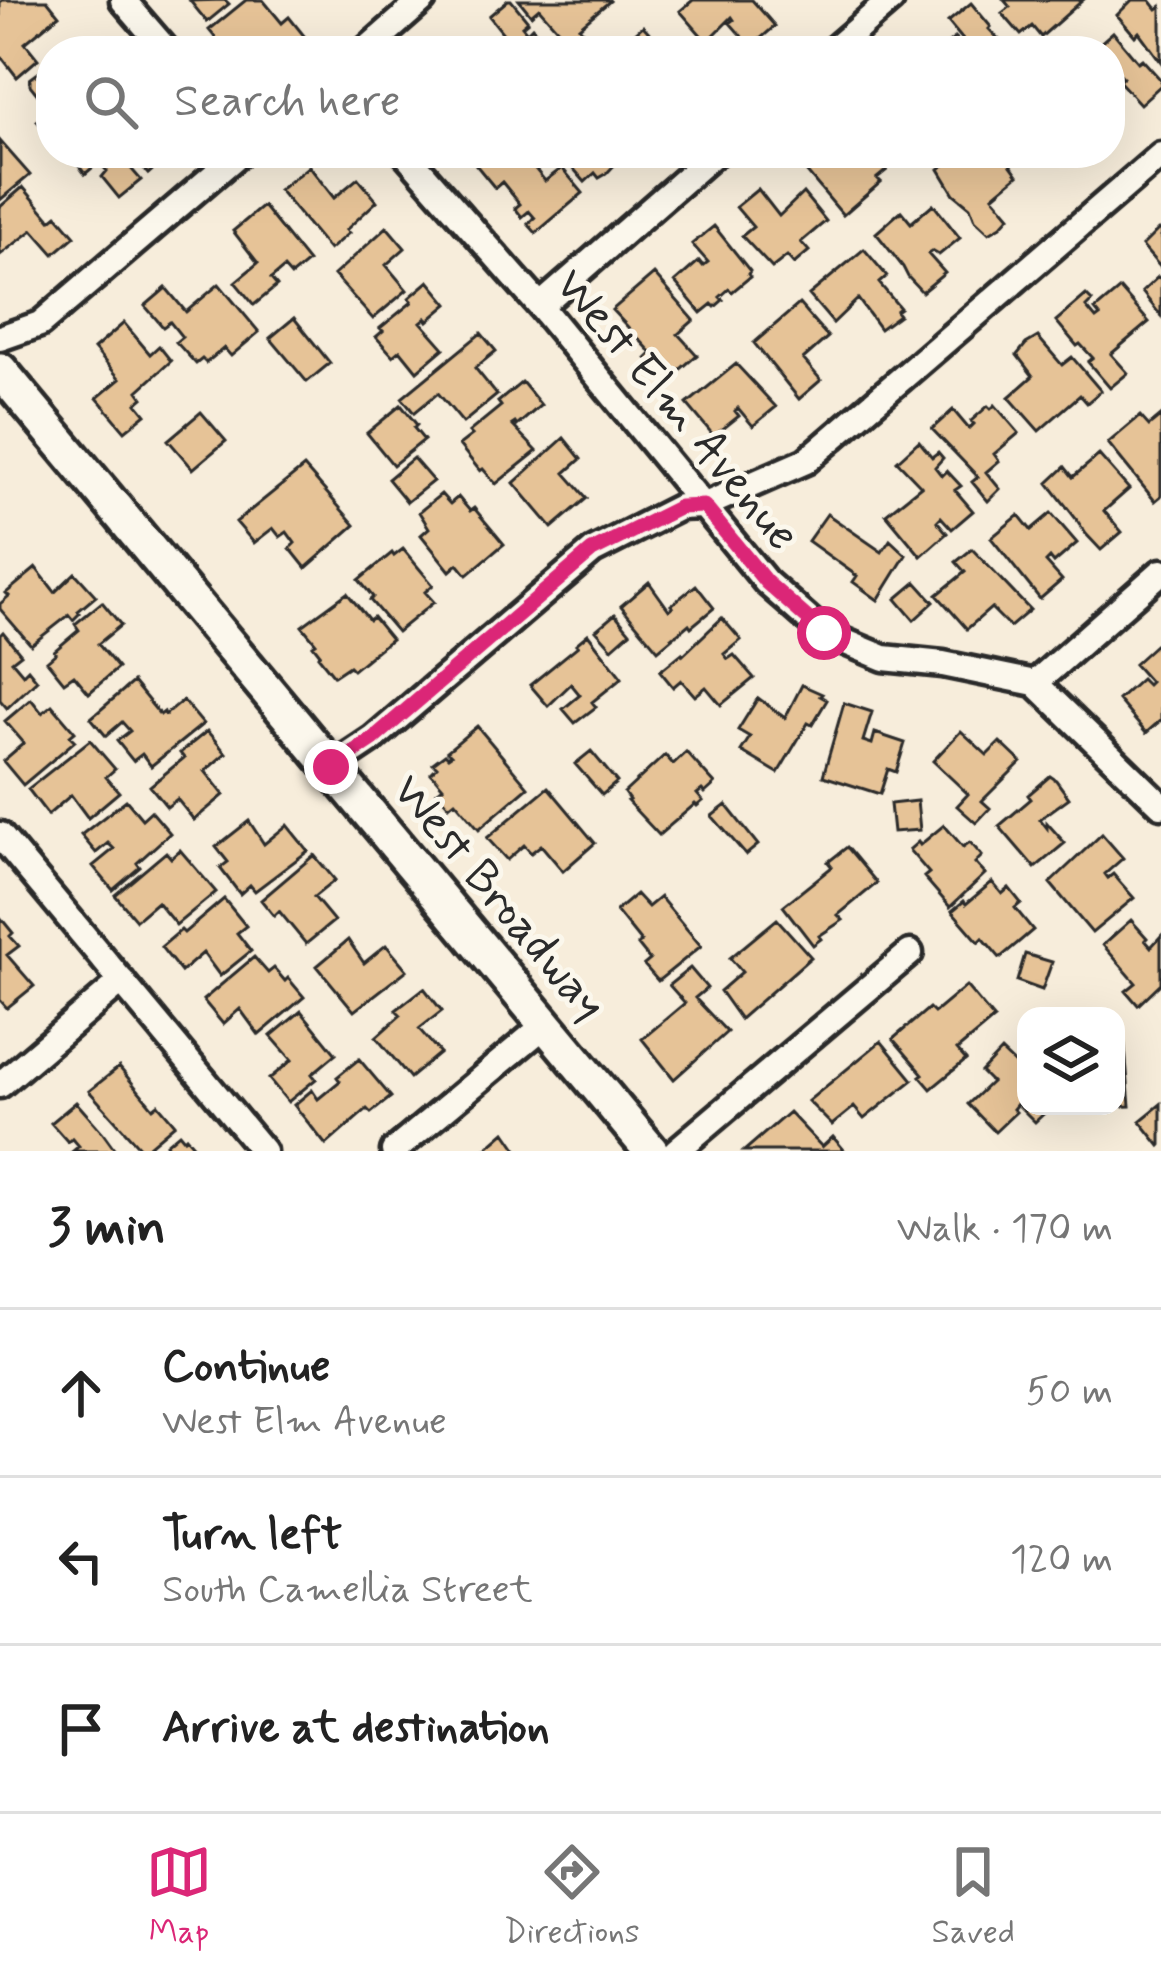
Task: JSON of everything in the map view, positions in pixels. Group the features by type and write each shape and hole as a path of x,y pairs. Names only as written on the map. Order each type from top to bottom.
{"main road":[{"name":"West Broadway","path":"0,370 651,1151"}],"street":[{"path":"123,0 154,36"},
{"path":"382,36 423,0"},
{"path":"849,36 891,0"},
{"path":"331,767 373,739 592,551 680,507 704,506 806,461 1161,155"},
{"path":"0,338 40,324 222,168"},
{"name":"West Elm Avenue","path":"418,168 540,306 766,582 824,633 884,658 943,664 1035,683"},
{"path":"540,306 698,168"},
{"path":"1161,572 1035,683 1161,805"},
{"path":"0,835 263,1151"},
{"path":"676,1151 910,953"},
{"path":"0,1085 122,981"},
{"path":"394,1151 545,1025"}],"building":[{"path":"47,0 59,15 25,43 36,61 17,77 0,55 0,2"},
{"path":"225,0 229,4 207,22 190,1"},
{"path":"246,0 263,0 282,23 289,17 304,36 214,36 209,30"},
{"path":"511,0 528,21 522,26 527,32 532,27 540,36 505,36 489,16"},
{"path":"519,0 610,1 579,27 587,36 564,36 539,8 531,15"},
{"path":"693,0 752,0 775,26 764,36 741,36 730,23 732,17 713,36 702,36 680,11"},
{"path":"1004,0 1083,0 1042,36 1032,26 1021,35 1002,13 1010,7"},
{"path":"1132,0 1150,0 1157,9 1161,6 1161,62 1139,32 1135,36 1117,15"},
{"path":"971,3 996,36 960,36 948,22"},
{"path":"643,26 653,36 632,36"},
{"path":"1125,46 1161,80 1140,104 1125,88"},
{"path":"0,141 30,175 0,200"},
{"path":"104,168 131,168 141,180 119,198 102,177"},
{"path":"311,168 334,198 358,178 377,201 329,250 279,190"},
{"path":"478,168 534,168 545,181 562,168 583,193 536,233 528,224 535,218 529,211 522,217 515,208 520,204 502,182 495,188"},
{"path":"573,168 612,168 599,178 595,173 585,182"},
{"path":"1013,168 1018,175 993,196 1010,216 989,233 939,169"},
{"path":"805,170 887,170 877,178 881,182 843,215"},
{"path":"23,187 51,220 57,215 75,236 54,254 33,230 0,255 0,207"},
{"path":"758,189 779,216 803,193 826,221 801,242 809,251 794,264 787,256 772,268 742,236 753,227 736,207"},
{"path":"933,204 960,238 939,255 928,254 945,273 922,292 876,233 901,211 911,223"},
{"path":"263,206 308,262 291,276 284,268 271,279 277,286 254,305 235,282 258,263 233,231"},
{"path":"714,226 750,277 701,313 675,282 699,261 703,266 708,262 692,244"},
{"path":"387,227 405,248 386,265 407,290 373,319 334,275"},
{"path":"1161,230 1161,268 1142,246"},
{"path":"864,249 887,276 879,283 900,308 899,315 880,329 858,299 833,323 809,295"},
{"path":"654,274 694,320 678,334 697,355 667,381 647,358 652,353 612,310"},
{"path":"1161,279 1161,316 1142,292"},
{"path":"429,281 448,304 421,322 444,348 417,371 400,350 393,356 376,337"},
{"path":"219,284 259,332 231,356 224,348 206,363 202,359 196,364 176,342 182,337 170,322 163,327 145,306 166,288 186,312"},
{"path":"1120,289 1149,322 1111,354 1128,373 1110,388 1088,362 1093,358 1056,321 1086,295 1092,301 1086,307 1096,319 1100,316 1095,310"},
{"path":"799,304 828,337 803,359 821,380 799,399 754,343"},
{"path":"294,318 330,363 307,382 270,338"},
{"path":"124,323 150,354 159,346 171,361 138,391 143,398 137,403 146,414 125,431 97,398 120,379 94,349"},
{"path":"481,333 496,351 475,368 497,395 463,423 438,393 414,413 402,398"},
{"path":"1038,337 1062,365 1072,357 1101,391 1087,403 1080,395 1039,431 1009,397 1033,376 1017,355"},
{"path":"736,364 776,407 753,426 738,408 739,416 714,436 687,404"},
{"path":"522,382 541,405 517,426 512,425 537,451 496,484 459,445"},
{"path":"401,405 424,440 393,465 367,433"},
{"path":"995,405 1019,433 994,454 999,461 986,472 1000,489 988,501 972,482 978,477 932,429 953,410 969,429 974,424 971,421"},
{"path":"201,412 226,441 193,469 168,440"},
{"path":"1140,416 1149,426 1161,416 1161,496 1155,501 1108,443"},
{"path":"564,438 581,459 565,473 587,498 552,528 514,483"},
{"path":"919,441 932,457 938,452 943,458 935,467 942,476 947,471 961,486 955,490 973,511 952,529 941,517 937,521 947,533 921,556 886,514 921,486 897,461"},
{"path":"1099,455 1129,489 1104,511 1122,532 1101,550 1048,483 1065,467 1073,477"},
{"path":"413,458 433,481 407,502 388,479"},
{"path":"304,467 355,525 306,568 290,548 295,543 287,532 280,537 273,528 254,543 236,522"},
{"path":"441,494 450,504 458,497 470,511 474,508 504,544 467,575 458,564 450,571 421,535 429,528 419,512"},
{"path":"1051,513 1077,543 1054,563 1050,558 1046,562 1062,580 1040,599 991,538 1019,515 1031,530"},
{"path":"827,514 882,552 890,540 906,555 878,600 853,582 857,576 808,541"},
{"path":"403,549 433,585 425,592 434,602 397,632 359,580"},
{"path":"972,549 1030,610 1010,627 991,608 967,629 937,595 965,572 956,562"},
{"path":"36,568 55,592 75,573 96,596 73,620 69,615 31,645 0,604"},
{"path":"649,582 669,610 696,585 714,608 658,650 621,606"},
{"path":"916,582 934,602 914,620 896,599"},
{"path":"347,593 391,639 353,670 349,666 334,676 302,626"},
{"path":"102,602 121,625 98,644 118,668 89,693 74,675 64,682 47,661 79,630 75,624"},
{"path":"615,614 630,632 612,648 596,630"},
{"path":"722,618 741,640 724,654 728,659 734,655 754,678 721,705 706,687 695,696 681,680 673,687 660,671"},
{"path":"3,632 21,654 12,661 23,674 28,669 37,680 7,708 0,700"},
{"path":"588,634 622,678 575,723 563,709 580,695 571,684 548,706 530,685"},
{"path":"1155,645 1161,651 1161,720 1146,733 1118,700 1141,679 1147,685 1150,682 1134,664"},
{"path":"133,682 160,715 183,700 203,724 151,766 142,754 133,761 117,741 130,731 122,722 106,736 91,718"},
{"path":"802,685 827,700 778,773 741,751 750,737 738,730 758,698 785,718"},
{"path":"31,699 42,713 52,705 75,732 70,736 75,741 23,785 3,761 24,743 5,721"},
{"path":"844,703 872,712 863,741 872,744 875,733 905,743 896,772 888,769 880,794 823,776"},
{"path":"477,726 528,787 479,829 455,801 449,806 437,792 443,787 431,773 437,767 433,763 451,755 447,751"},
{"path":"207,731 226,753 205,771 224,795 194,820 177,799 167,807 150,786"},
{"path":"961,731 987,755 1000,742 1021,762 982,801 990,808 976,823 957,806 968,794 933,761"},
{"path":"90,740 115,769 106,777 119,792 88,818 71,795 48,815 28,789"},
{"path":"591,751 617,782 602,795 575,764"},
{"path":"686,752 715,784 697,794 703,801 659,835 624,793 665,755 673,764"},
{"path":"1050,776 1069,798 1040,819 1065,843 1035,868 999,826"},
{"path":"548,787 595,843 563,871 541,845 531,853 524,845 507,860 487,838"},
{"path":"126,800 142,819 151,811 170,833 113,890 93,866 114,849 108,843 96,853 81,835"},
{"path":"917,801 920,830 893,832 890,804"},
{"path":"726,805 758,845 746,855 712,816"},
{"path":"249,821 264,844 287,825 308,851 255,891 250,885 240,894 220,868 228,862 216,847"},
{"path":"944,825 963,847 970,842 982,856 975,863 985,874 950,907 909,850"},
{"path":"1102,834 1123,858 1105,874 1108,878 1113,874 1134,898 1092,933 1050,883"},
{"path":"847,847 877,883 838,915 843,920 813,945 783,906 832,867 828,862"},
{"path":"180,850 216,892 176,925 157,902 136,920 115,895 166,852 171,858"},
{"path":"314,855 335,880 314,897 334,921 306,944 279,911 274,916 261,900"},
{"path":"992,882 1002,894 1009,888 1021,903 1015,908 1033,930 1000,958 952,911"},
{"path":"636,894 648,907 660,897 701,946 658,981 644,965 650,960 638,945 641,942 616,911"},
{"path":"224,899 246,926 237,933 251,951 220,976 203,953 181,972 161,947"},
{"path":"0,917 19,946 7,955 34,986 7,1008 0,1000"},
{"path":"777,919 811,957 740,1019 720,991 742,972 730,958"},
{"path":"1131,920 1151,947 1161,936 1161,983 1138,1005 1126,991 1136,983 1103,945"},
{"path":"348,940 364,963 386,945 407,970 354,1011 317,966"},
{"path":"1025,954 1052,962 1042,990 1017,981"},
{"path":"254,957 268,973 274,968 285,981 288,978 304,997 259,1035 240,1009 223,1024 203,1000"},
{"path":"690,968 707,988 695,998 727,1032 674,1079 642,1039 685,1003 669,985"},
{"path":"966,986 994,1019 957,1050 966,1060 931,1089 893,1039 929,1008 934,1013"},
{"path":"424,988 442,1011 419,1029 440,1053 410,1078 376,1037 401,1015 396,1010"},
{"path":"301,1011 336,1054 288,1102 269,1079 292,1060 271,1036"},
{"path":"881,1041 913,1080 864,1119 854,1107 832,1125 808,1101"},
{"path":"1125,1048 1130,1106 1125,1106"},
{"path":"1001,1051 1017,1066 1016,1112 995,1132 968,1104 991,1082 981,1072"},
{"path":"359,1059 391,1097 371,1113 367,1109 326,1145 294,1105 312,1090 318,1099"},
{"path":"119,1067 153,1108 158,1104 175,1124 143,1151 89,1091"},
{"path":"76,1102 116,1151 73,1151 79,1146 72,1138 68,1142 51,1123"},
{"path":"1161,1104 1161,1145 1160,1146 1140,1121"},
{"path":"789,1112 822,1147 833,1137 845,1151 744,1151"},
{"path":"505,1132 518,1151 483,1151"},
{"path":"179,1133 198,1151 170,1151 166,1144"}],"route":[{"path":"331,767 373,739 592,551 680,507 704,506 766,582 824,633"}]}
